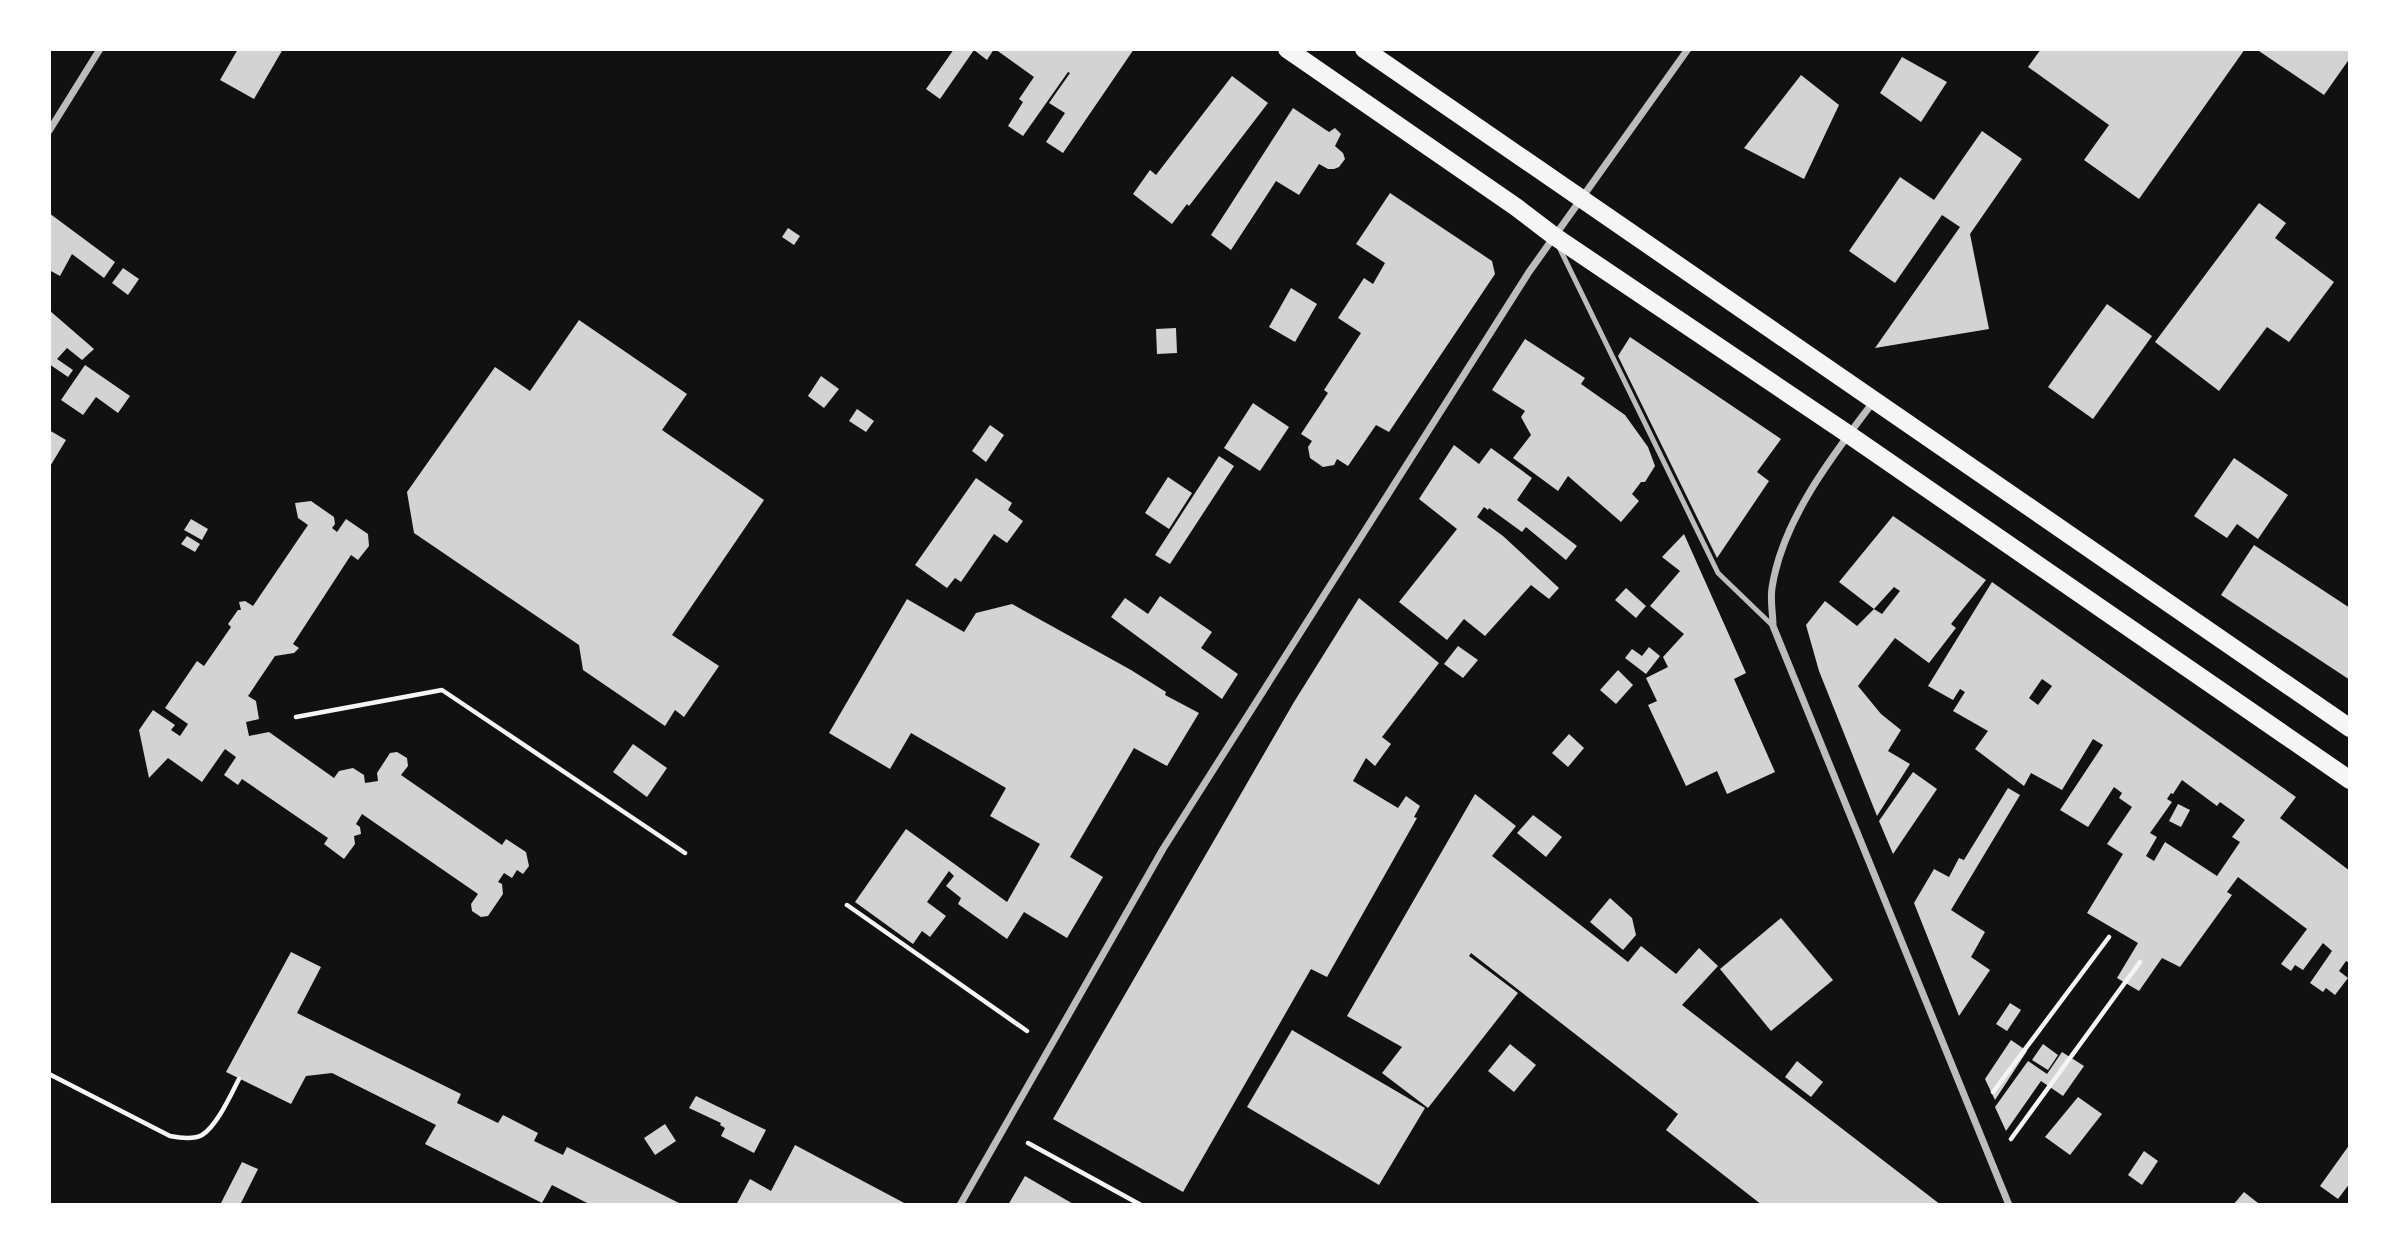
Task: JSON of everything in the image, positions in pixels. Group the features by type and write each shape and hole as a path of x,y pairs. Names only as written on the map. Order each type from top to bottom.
{"main road":[{"path":"1287,49 1554,236 2350,780"},
{"path":"1364,49 2350,728"}],"street":[{"path":"49,131 100,49"},
{"path":"960,1205 1163,849 1554,236 1688,49"},
{"path":"1874,401 1848,435 1794,520 1772,590 1773,626 2009,1205"}],"lane":[{"path":"1554,236 1718,573 1773,626"}],"path":[{"path":"296,718 442,690 685,853"},
{"path":"847,905 1049,1047"},
{"path":"1974,1118 2109,937"},
{"path":"1992,1166 2140,962"},
{"path":"49,1074 170,1136 184,1139 202,1136 211,1127 239,1079"},
{"path":"1003,1129 1141,1205"}],"building":[{"path":"238,49 283,49 254,99 220,80"},
{"path":"954,49 994,49 987,60 974,50 940,99 926,89"},
{"path":"995,49 1134,49 1063,153 1046,142 1065,113 1049,103 1070,73 1068,72 1023,136 1008,126 1023,102 1019,99 1034,77"},
{"path":"2041,49 2245,49 2139,199 2084,160 2109,125 2028,67"},
{"path":"2256,49 2350,49 2350,58 2324,95"},
{"path":"1902,57 1947,82 1921,122 1880,93"},
{"path":"1801,75 1839,105 1804,179 1744,148"},
{"path":"1232,76 1268,103 1189,206 1187,204 1172,224 1133,194 1150,170 1156,175"},
{"path":"1293,108 1329,132 1335,128 1341,134 1335,146 1345,159 1334,169 1319,164 1299,195 1276,181 1231,250 1211,235"},
{"path":"1982,131 2022,159 1970,234 1989,329 1875,348 1960,227 1942,215 1895,283 1849,251 1900,177 1934,200"},
{"path":"1390,193 1492,261 1495,274 1389,432 1376,425 1348,466 1337,459 1334,465 1323,467 1310,458 1308,447 1312,441 1301,434 1328,393 1324,390 1361,333 1338,318 1364,278 1373,284 1385,263 1356,244"},
{"path":"2259,203 2286,223 2275,238 2334,282 2289,342 2267,327 2219,391 2155,342"},
{"path":"49,213 115,262 104,278 72,254 60,276 49,270"},
{"path":"788,228 800,236 794,245 782,237"},
{"path":"123,268 139,279 128,295 112,283"},
{"path":"1291,288 1317,304 1295,342 1269,327"},
{"path":"2107,304 2152,336 2093,419 2048,387"},
{"path":"49,310 94,349 82,360 67,348 57,359 73,370 68,377 49,364"},
{"path":"579,320 687,394 662,430 764,500 672,635 719,666 684,717 675,710 665,726 583,670 579,645 414,533 407,492 495,367 530,391"},
{"path":"1176,328 1177,353 1157,354 1156,329"},
{"path":"1630,337 1781,439 1757,472 1769,481 1717,558 1618,356"},
{"path":"1525,339 1585,378 1581,384 1625,415 1648,447 1655,466 1645,482 1641,482 1632,494 1639,501 1621,522 1568,476 1558,491 1513,458 1531,435 1521,417 1525,411 1492,390"},
{"path":"85,365 130,396 118,413 96,397 83,415 61,400"},
{"path":"821,376 839,389 824,408 808,396"},
{"path":"1253,403 1289,427 1260,471 1224,448"},
{"path":"857,409 874,421 866,432 849,421"},
{"path":"990,425 1004,435 986,462 972,451"},
{"path":"49,430 66,440 49,468"},
{"path":"1454,445 1479,464 1491,448 1532,478 1517,500 1577,546 1566,560 1526,527 1522,532 1484,507 1477,517 1503,536 1559,588 1549,599 1531,585 1485,636 1464,619 1447,640 1399,602 1457,529 1419,499"},
{"path":"1219,456 1234,466 1170,564 1155,555"},
{"path":"2234,458 2288,495 2258,539 2237,524 2227,538 2194,516"},
{"path":"1168,477 1192,493 1169,529 1145,513"},
{"path":"976,478 1012,503 1008,510 1023,521 1007,543 994,534 961,582 955,578 947,588 915,565"},
{"path":"311,501 334,517 335,524 332,528 337,532 346,519 368,534 369,546 358,560 351,555 293,644 299,648 294,653 275,656 248,696 256,701 259,719 246,722 249,736 269,732 334,778 339,771 353,768 364,775 365,783 378,781 377,773 390,753 397,752 407,758 408,766 401,775 502,845 506,839 526,852 529,866 523,874 517,870 512,878 504,873 498,882 502,884 503,894 488,916 481,917 472,911 471,904 478,894 362,814 356,824 360,827 361,834 354,836 355,844 344,859 324,844 328,838 242,779 238,785 224,775 236,757 225,749 202,782 168,758 149,778 139,730 153,710 175,725 171,730 180,736 188,724 165,708 197,661 204,666 231,627 228,624 238,610 241,610 239,602 245,601 253,606 308,525 298,518 295,503"},
{"path":"1893,516 1986,580 1951,624 1956,628 1929,663 1895,638 1858,686 1881,714 1901,730 1888,751 1910,764 1877,816 1819,671 1806,625 1825,601 1857,626 1874,609 1839,582","holes":["1894,587 1900,591 1882,614 1874,609"]},
{"path":"191,519 208,529 202,540 184,530"},
{"path":"1684,534 1746,673 1734,679 1775,772 1727,794 1717,771 1686,786 1648,705 1657,701 1646,678 1668,667 1663,657 1684,634 1650,606 1680,571 1662,557"},
{"path":"187,536 200,544 195,552 181,544"},
{"path":"2254,545 2350,608 2350,680 2221,595"},
{"path":"1992,582 2296,797 2280,818 2350,871 2350,963 2346,961 2339,971 2348,978 2335,995 2326,988 2323,992 2310,983 2332,951 2323,943 2303,970 2295,965 2291,971 2281,964 2307,929 2238,877 2227,892 2232,895 2180,967 2162,958 2139,991 2117,978 2138,943 2087,913 2123,854 2107,844 2132,807 2119,798 2122,793 2114,787 2088,827 2060,810 2103,745 2093,739 2062,790 2031,773 2024,786 1975,749 1988,731 1953,711 1965,692 1960,689 1953,700 1928,686","holes":["2042,679 2052,686 2038,705 2029,698","2182,780 2217,806 2220,802 2245,820 2232,837 2240,842 2217,876 2165,842 2154,861 2146,856 2157,837 2150,833 2172,802 2167,799"]},
{"path":"1626,588 1646,606 1636,618 1615,600"},
{"path":"1160,596 1212,632 1201,648 1238,674 1222,699 1111,617 1125,598 1148,614"},
{"path":"1359,598 1439,663 1382,737 1391,744 1375,766 1366,758 1353,781 1398,808 1406,796 1420,806 1414,817 1417,818 1327,977 1311,969 1183,1192 1053,1119 1294,702"},
{"path":"907,599 964,632 976,613 1012,604 1131,670 1166,692 1165,695 1199,713 1167,766 1134,748 1070,857 1103,877 1067,938 1024,912 1007,939 958,904 961,898 946,886 954,876 949,871 927,902 946,916 930,937 922,931 913,944 855,902 906,829 1007,902 1040,844 990,816 1006,788 911,733 890,769 829,733"},
{"path":"1458,646 1478,660 1463,678 1444,664"},
{"path":"1649,647 1660,656 1646,674 1625,658 1632,649 1642,656"},
{"path":"1618,670 1633,685 1616,704 1600,690"},
{"path":"1569,734 1584,748 1568,767 1552,753"},
{"path":"633,744 667,768 647,797 613,772"},
{"path":"1913,772 1937,789 1893,854 1879,821"},
{"path":"2008,788 2020,795 1951,910 1985,932 1971,957 1990,970 1959,1016 1914,903 1934,869 1949,877 1959,858 1964,860"},
{"path":"1475,794 1516,826 1492,856 1628,962 1641,946 1676,974 1699,948 1718,966 1682,1005 1941,1205 1762,1205 1666,1130 1678,1114 1471,953 1469,956 1518,993 1428,1108 1382,1073 1402,1047 1347,1016"},
{"path":"2178,804 2190,810 2181,827 2169,821"},
{"path":"1533,815 1562,837 1546,857 1517,833"},
{"path":"1610,898 1632,918 1636,935 1623,950 1590,922"},
{"path":"1781,918 1833,980 1771,1031 1720,969"},
{"path":"291,952 321,967 297,1013 461,1094 457,1103 498,1123 503,1115 538,1133 534,1141 563,1155 567,1147 683,1205 591,1205 552,1185 542,1203 425,1144 436,1125 332,1073 306,1076 291,1104 226,1072"},
{"path":"2010,1003 2021,1010 2007,1031 1996,1024"},
{"path":"1292,1030 1425,1108 1379,1185 1247,1107"},
{"path":"2011,1040 2027,1051 1995,1100 1985,1079"},
{"path":"1510,1044 1536,1065 1514,1092 1488,1071"},
{"path":"2043,1044 2058,1055 2048,1070 2032,1060"},
{"path":"2062,1052 2084,1066 2063,1096 2041,1081 2006,1131 1995,1107 2028,1061 2047,1074"},
{"path":"1797,1061 1823,1082 1811,1097 1785,1077"},
{"path":"696,1096 766,1130 754,1153 721,1136 725,1128 721,1123 689,1108"},
{"path":"2078,1097 2102,1114 2070,1155 2045,1137"},
{"path":"665,1124 676,1141 655,1155 644,1138"},
{"path":"2350,1144 2350,1183 2338,1199 2320,1186"},
{"path":"795,1145 908,1205 736,1205 750,1179 771,1191"},
{"path":"2144,1151 2158,1161 2142,1185 2128,1175"},
{"path":"242,1162 258,1169 240,1205 225,1205 221,1203"},
{"path":"1025,1176 1075,1205 1008,1205"},
{"path":"2244,1192 2258,1203 2257,1205 2233,1205"}]}
